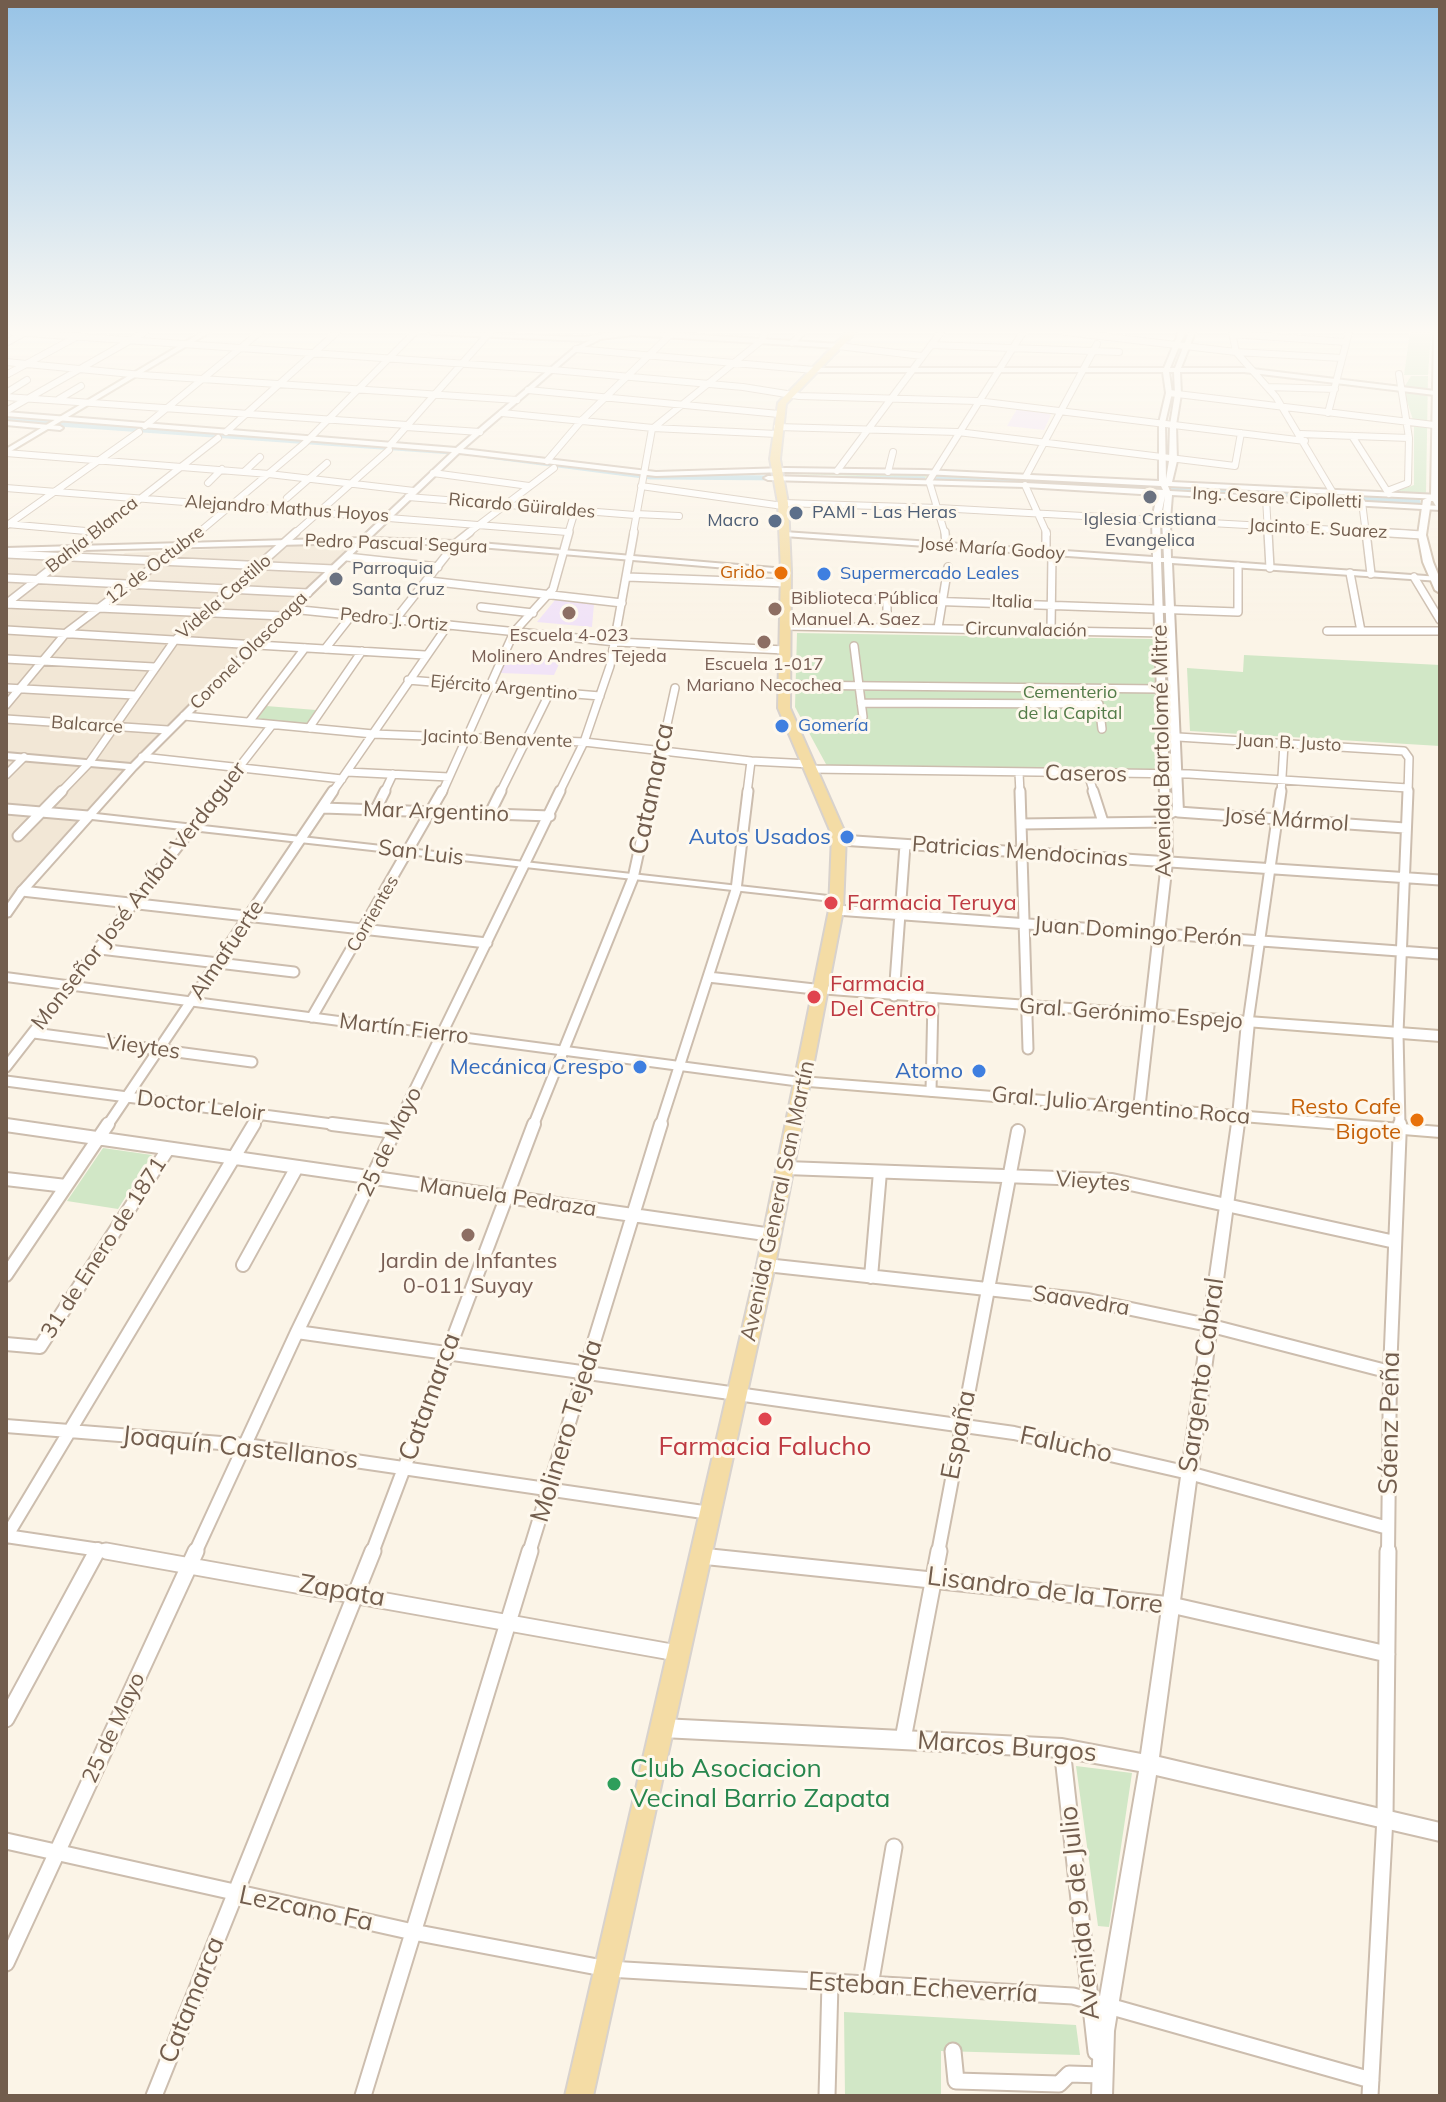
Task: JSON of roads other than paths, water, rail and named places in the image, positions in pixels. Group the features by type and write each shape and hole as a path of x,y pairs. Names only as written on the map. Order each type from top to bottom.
{"main road":[{"path":"7,454 44,430"},
{"name":"Avenida General San Martín","path":"579,2096 766,1265 801,1082 823,990 836,905 840,840 784,708 784,534 777,430"},
{"path":"1434,430 1435,503 1422,535 1440,590"},
{"name":"Gral. Gerónimo Espejo","path":"823,990 1440,1036"},
{"name":"Gral. Julio Argentino Roca","path":"801,1082 1440,1132"}],"street":[{"path":"119,430 547,461 643,479"},
{"path":"200,430 307,442"},
{"name":"12 de Octubre","path":"6,705 66,633 185,544 318,430"},
{"name":"Videla Castillo","path":"18,836 89,763 175,640 289,541 389,448 403,430"},
{"path":"456,430 480,432"},
{"path":"547,461 573,430"},
{"name":"25 de Mayo","path":"6,1963 297,1332 584,742 616,642 635,514 653,430"},
{"path":"837,471 866,430"},
{"path":"900,430 958,432 1235,466 1241,433"},
{"path":"1051,630 1053,603 1047,535 1025,480 1052,430"},
{"name":"Avenida Bartolomé Mitre","path":"1162,430 1162,479 1169,497 1159,633 1162,736 1170,775"},
{"name":"Avenida Bartolomé Mitre","path":"1140,1108 1167,862 1170,775 1175,736 1170,608 1156,520 1160,496 1170,480 1173,430"},
{"path":"1216,430 1305,441"},
{"path":"1298,430 1332,491"},
{"path":"1388,492 1408,483 1408,430"},
{"path":"7,525 139,432"},
{"name":"Coronel Olascoaga","path":"6,914 22,891 88,816 168,730 387,516 480,432"},
{"path":"946,546 945,528 931,477 958,432"},
{"path":"1301,434 1409,438"},
{"path":"1352,436 1388,492"},
{"name":"Bahía Blanca","path":"6,604 218,438"},
{"path":"888,472 893,452"},
{"path":"456,453 643,479 837,471 931,477"},
{"name":"Ricardo Güiraldes","path":"7,454 245,471 503,505 679,516"},
{"path":"245,471 260,457"},
{"path":"287,498 327,463"},
{"path":"395,620 429,581 456,543 554,468"},
{"path":"208,483 222,469"},
{"path":"433,473 529,486"},
{"name":"Ing. Cesare Cipolletti","path":"778,475 1025,480 1362,503 1435,503"},
{"name":"Jacinto E. Suarez","path":"643,479 783,504 938,508 1422,535"},
{"name":"Alejandro Mathus Hoyos","path":"6,488 567,532"},
{"path":"1165,488 1388,492 1435,503"},
{"path":"1266,497 1270,568"},
{"path":"1371,574 1362,503 1404,507"},
{"name":"Corrientes","path":"312,1017 433,812 514,632 550,594 575,511"},
{"path":"7,525 97,532"},
{"name":"José María Godoy","path":"784,534 1437,578"},
{"name":"Pedro Pascual Segura","path":"6,552 289,541 456,543 629,558 785,583"},
{"path":"6,552 334,569"},
{"path":"347,557 438,567"},
{"name":"Italia","path":"627,577 785,583 887,599 1238,612 1238,566"},
{"path":"938,628 948,567"},
{"path":"1350,573 1361,631"},
{"path":"1414,577 1440,620"},
{"path":"6,578 308,593"},
{"path":"429,581 622,603"},
{"path":"887,599 887,627"},
{"name":"Pedro J. Ortiz","path":"6,604 207,613 288,612 616,642 785,650"},
{"path":"481,607 533,613"},
{"path":"325,649 351,616"},
{"name":"Almafuerte","path":"6,1275 11,1261 99,1139 448,625"},
{"name":"Circunvalación","path":"785,626 1171,634"},
{"name":"Ejército Argentino","path":"6,630 425,655"},
{"path":"1327,631 1440,631"},
{"path":"854,646 863,717"},
{"path":"249,722 305,648"},
{"path":"309,728 362,651"},
{"path":"6,659 154,667"},
{"name":"Ejército Argentino","path":"408,680 600,696"},
{"path":"784,685 1161,689"},
{"path":"6,688 134,695"},
{"name":"Catamarca","path":"154,2096 357,1593 504,1197 633,878 675,688"},
{"path":"490,813 550,692"},
{"path":"861,703 1099,704 1102,729"},
{"name":"Jacinto Benavente","path":"184,716 373,734 584,742 810,767"},
{"name":"Balcarce","path":"6,719 168,730"},
{"name":"Monseñor José Aníbal Verdaguer","path":"6,1067 272,725"},
{"name":"Juan B. Justo","path":"1162,736 1404,751"},
{"name":"Sargento Cabral","path":"1100,2002 1149,1764 1239,1116 1248,1022 1283,780 1284,744"},
{"name":"Sáenz Peña","path":"1371,2088 1385,1817 1390,1372 1400,1129 1398,1033 1409,758 1404,751"},
{"path":"6,756 133,767"},
{"path":"6,775 24,757"},
{"path":"142,757 345,776 393,774 449,777"},
{"name":"Molinero Tejeda","path":"363,2096 679,1065 736,890 751,761"},
{"name":"Caseros","path":"810,767 1170,775 1408,788"},
{"path":"1019,773 1028,1049"},
{"path":"376,809 393,774"},
{"path":"1088,774 1103,822"},
{"name":"Mar Argentino","path":"323,808 550,816"},
{"name":"San Luis","path":"6,809 410,851 836,905"},
{"name":"José Mármol","path":"1021,824 1170,817 1405,828"},
{"name":"Patricias Mendocinas","path":"840,840 1440,880"},
{"path":"894,996 905,845"},
{"path":"22,891 487,943"},
{"name":"Juan Domingo Perón","path":"836,905 900,914 1440,954"},
{"path":"100,949 294,972"},
{"name":"Martín Fierro","path":"6,977 801,1082"},
{"path":"708,977 823,990"},
{"path":"931,1091 933,999"},
{"name":"Vieytes","path":"34,1033 252,1062"},
{"name":"Doctor Leloir","path":"6,1081 396,1132"},
{"path":"6,1537 260,1114"},
{"name":"Manuela Pedraza","path":"6,1125 772,1235"},
{"name":"España","path":"903,1739 1018,1131"},
{"name":"31 de Enero de 1871","path":"6,1344 40,1347 168,1149"},
{"path":"243,1265 297,1167"},
{"name":"Vieytes","path":"786,1168 1112,1180 1395,1242"},
{"path":"871,1277 880,1172"},
{"path":"6,1179 66,1186"},
{"name":"Saavedra","path":"766,1265 1088,1300 1208,1325 1390,1372"},
{"name":"Falucho","path":"297,1332 961,1425 1075,1445 1388,1528"},
{"name":"Joaquín Castellanos","path":"6,1426 246,1445 710,1513"},
{"name":"Zapata","path":"6,1537 191,1564 677,1653"},
{"path":"6,1719 98,1549"},
{"name":"Lisandro de la Torre","path":"699,1555 1171,1605 1387,1654"},
{"name":"Marcos Burgos","path":"662,1728 1062,1748 1149,1764 1440,1832"},
{"name":"Avenida 9 de Julio","path":"1062,1748 1100,2002 1102,2086"},
{"name":"Lezcano Fa","path":"6,1841 413,1932 608,1969"},
{"path":"870,1986 894,1847"},
{"name":"Esteban Echeverría","path":"608,1969 1073,1996 1371,2088"},
{"path":"827,2096 830,1983"},
{"path":"953,2051 956,2081 1059,2084 1069,2074 1102,2086"}],"waterway":[{"path":"144,430 451,452"},
{"path":"488,456 651,477 923,479"},
{"path":"936,479 1160,489"},
{"path":"1171,489 1418,502"}],"place":[{"name":"Iglesia Cristiana Evangelica","path":"1150,497"},
{"name":"PAMI - Las Heras","path":"796,513"},
{"name":"Macro","path":"775,521"},
{"name":"Grido","path":"781,573"},
{"name":"Supermercado Leales","path":"824,574"},
{"name":"Parroquia Santa Cruz","path":"336,579"},
{"name":"Biblioteca Pública Manuel A. Saez","path":"775,609"},
{"name":"Escuela 4-023 Molinero Andres Tejeda","path":"569,613"},
{"name":"Escuela 1-017 Mariano Necochea","path":"764,642"},
{"name":"Gomería","path":"782,726"},
{"name":"Autos Usados","path":"847,837"},
{"name":"Farmacia Teruya","path":"831,903"},
{"name":"Farmacia Del Centro","path":"814,997"},
{"name":"Mecánica Crespo","path":"640,1067"},
{"name":"Atomo","path":"979,1071"},
{"name":"Resto Cafe Bigote","path":"1417,1120"},
{"name":"Jardin de Infantes 0-011 Suyay","path":"468,1235"},
{"name":"Farmacia Falucho","path":"765,1419"},
{"name":"Club Asociacion Vecinal Barrio Zapata","path":"614,1784"}],"park label":[{"name":"Cementerio de la Capital","path":"1070,703"}]}
